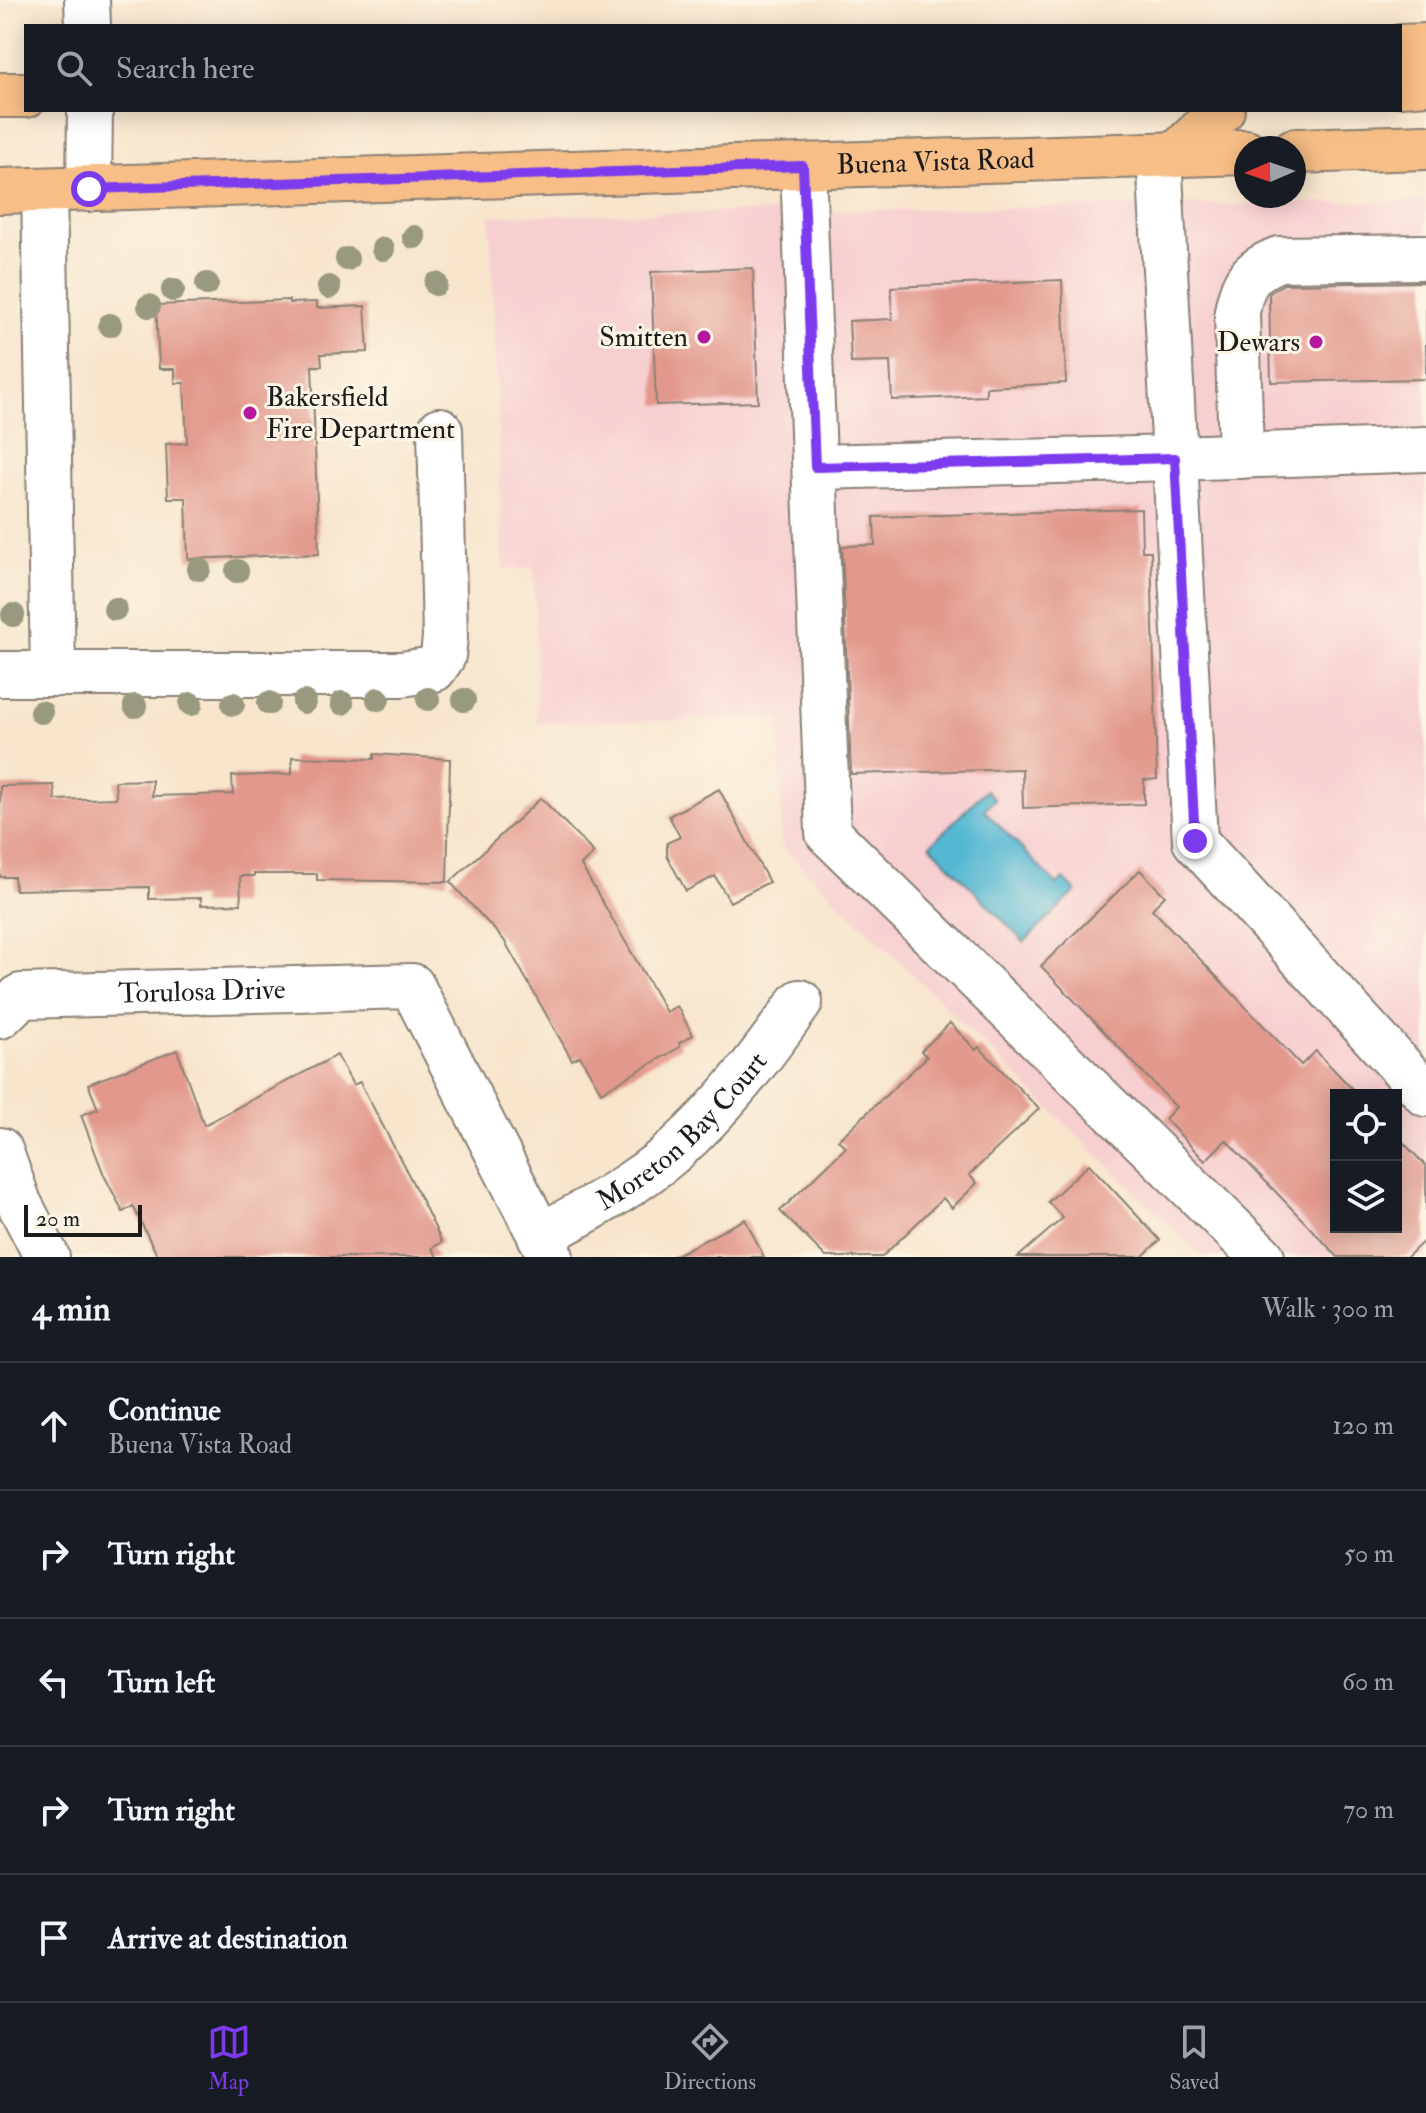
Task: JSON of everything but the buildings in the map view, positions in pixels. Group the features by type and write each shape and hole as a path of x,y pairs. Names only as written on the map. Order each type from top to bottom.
{"main road":[{"path":"1402,47 1426,46"},
{"path":"1402,84 1426,82"},
{"path":"0,95 24,95"},
{"path":"1167,155 1220,112"},
{"path":"1306,151 1426,147"},
{"name":"Buena Vista Road","path":"1,183 44,190 89,189 1234,152"}],"street":[{"path":"87,0 88,24"},
{"path":"89,189 90,112"},
{"path":"1167,155 1175,458 1195,841 1426,1094"},
{"path":"803,166 828,833 1262,1257"},
{"path":"44,190 53,673"},
{"path":"1241,456 1237,312 1240,295 1260,266 1279,259 1426,257"},
{"path":"0,674 402,674 434,669 443,656 445,637 440,430"},
{"path":"815,467 1426,449"},
{"name":"Torulosa Drive","path":"0,1016 21,996 412,986 546,1246"},
{"name":"Moreton Bay Court","path":"546,1246 673,1152 724,1102 800,1002"},
{"path":"0,1150 19,1203 47,1257"}],"shaded area":[{"path":"1426,201 1426,1257 1202,1257 782,847 779,719 537,723 534,568 503,569 490,216 1234,204 1234,208 1306,208 1306,203"}],"water":[{"path":"986,790 995,799 984,810 1057,885 1064,879 1076,891 1024,942 930,845"}],"place":[{"name":"Smitten","path":"704,337"},
{"name":"Dewars","path":"1316,342"},
{"name":"Bakersfield Fire Department","path":"250,413"}],"route":[{"path":"89,189 803,166 815,467 1175,458 1195,841"}]}
